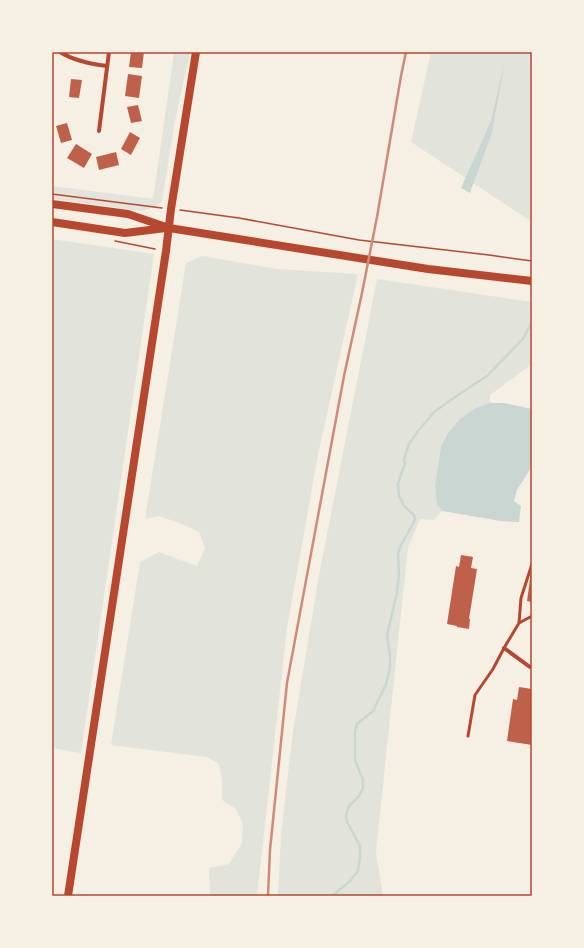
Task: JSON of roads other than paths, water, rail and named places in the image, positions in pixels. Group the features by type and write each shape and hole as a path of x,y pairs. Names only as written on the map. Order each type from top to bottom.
{"main road":[{"path":"68,896 196,52"},
{"path":"52,204 128,214 169,228 428,269 532,281"},
{"path":"52,222 125,233 169,228"}],"street":[{"path":"60,52 88,64 107,66"},
{"path":"99,132 110,52"},
{"path":"504,648 532,667"}],"lane":[{"path":"468,736 475,695 493,670 519,623 521,598 532,564"},
{"path":"519,623 532,616"}],"waterway":[{"path":"333,896 350,881 358,871 360,846 347,822 346,815 349,806 359,796 363,788 363,780 355,760 355,731 357,724 373,711 386,684 390,668 387,635 397,593 399,574 398,554 401,545 415,520 414,515 405,507 399,496 398,484 405,464 404,459 409,444 434,412 487,376 523,339 532,321"}],"railway":[{"path":"268,896 270,850 287,683 344,376 377,217 406,52"}]}
